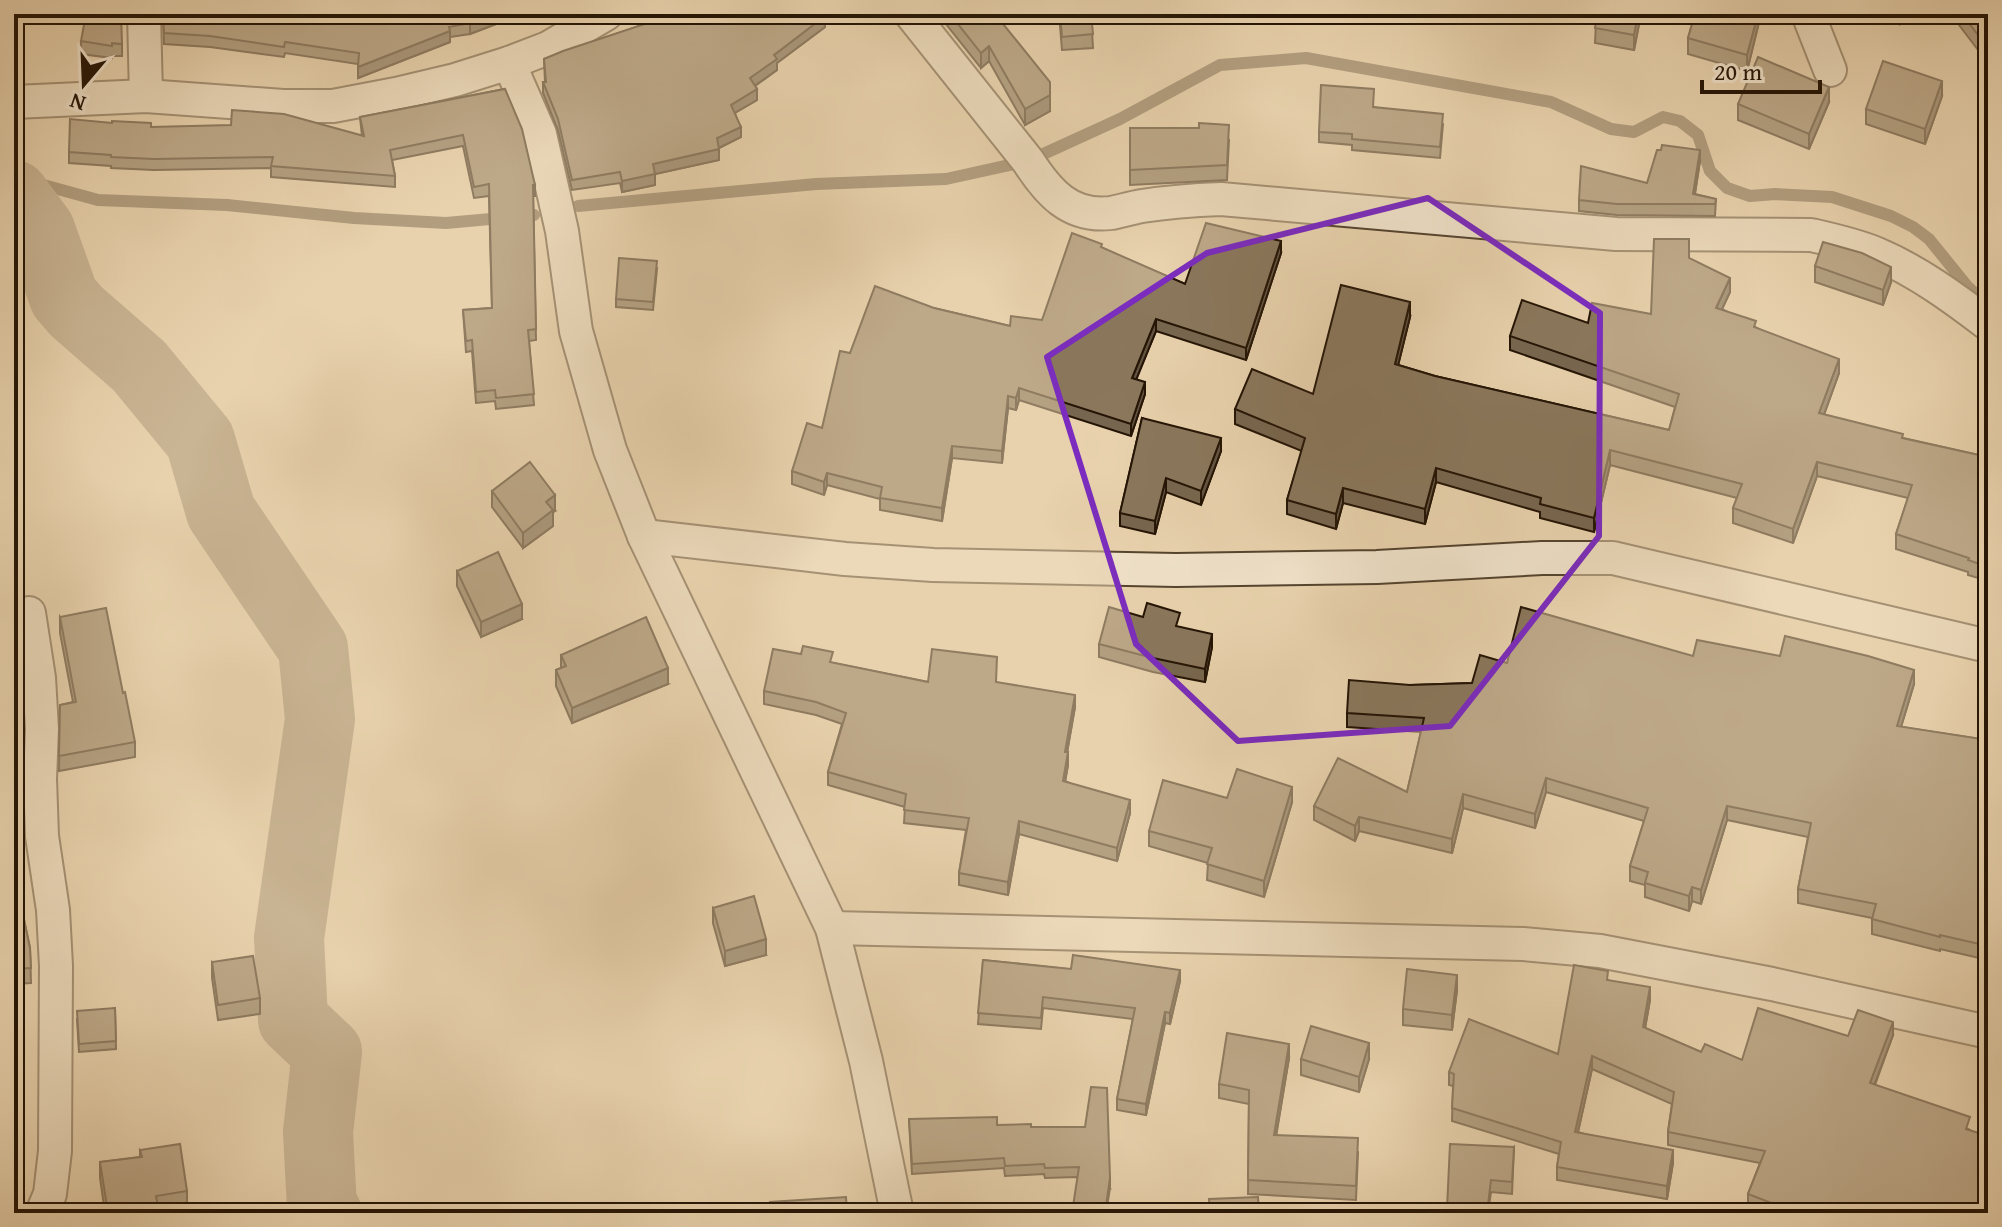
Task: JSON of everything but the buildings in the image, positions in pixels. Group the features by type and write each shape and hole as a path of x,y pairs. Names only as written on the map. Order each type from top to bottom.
{"street":[{"path":"144,14 146,96"},
{"path":"14,102 146,96 283,106 333,106 455,80 509,63 548,48 606,14"},
{"path":"911,14 1028,161 1043,185 1075,208 1094,213 1112,213 1177,201 1221,199 1616,234 1811,235 1876,254 1911,271 1988,324"},
{"path":"1808,14 1830,70"},
{"path":"509,63 540,134 562,231 576,331 610,450 644,536 832,928 866,1061 897,1213"},
{"path":"644,536 845,559 933,565 1176,570 1377,567 1542,558 1613,558 1988,646"},
{"path":"29,613 39,678 42,836 53,910 56,966 55,1151 50,1194 42,1213"},
{"path":"832,928 1523,944 1600,951 1787,987 1988,1032"}],"highlighted area":[{"path":"1428,198 1600,313 1599,536 1450,726 1238,741 1136,644 1047,357 1207,253"}],"waterway":[{"path":"578,206 816,184 946,179 1028,161 1120,119 1220,65 1306,58 1551,102 1611,129 1634,132 1663,117 1680,121 1698,135 1710,171 1727,188 1750,196 1832,197 1891,216 1929,239 1967,286 1986,304"},
{"path":"14,177 98,200 227,205 354,218 446,223 534,215"},
{"path":"14,195 40,230 64,297 139,366 200,440 221,512 313,648 320,719 289,938 293,1020 327,1052 318,1132 322,1209 327,1213"}]}
